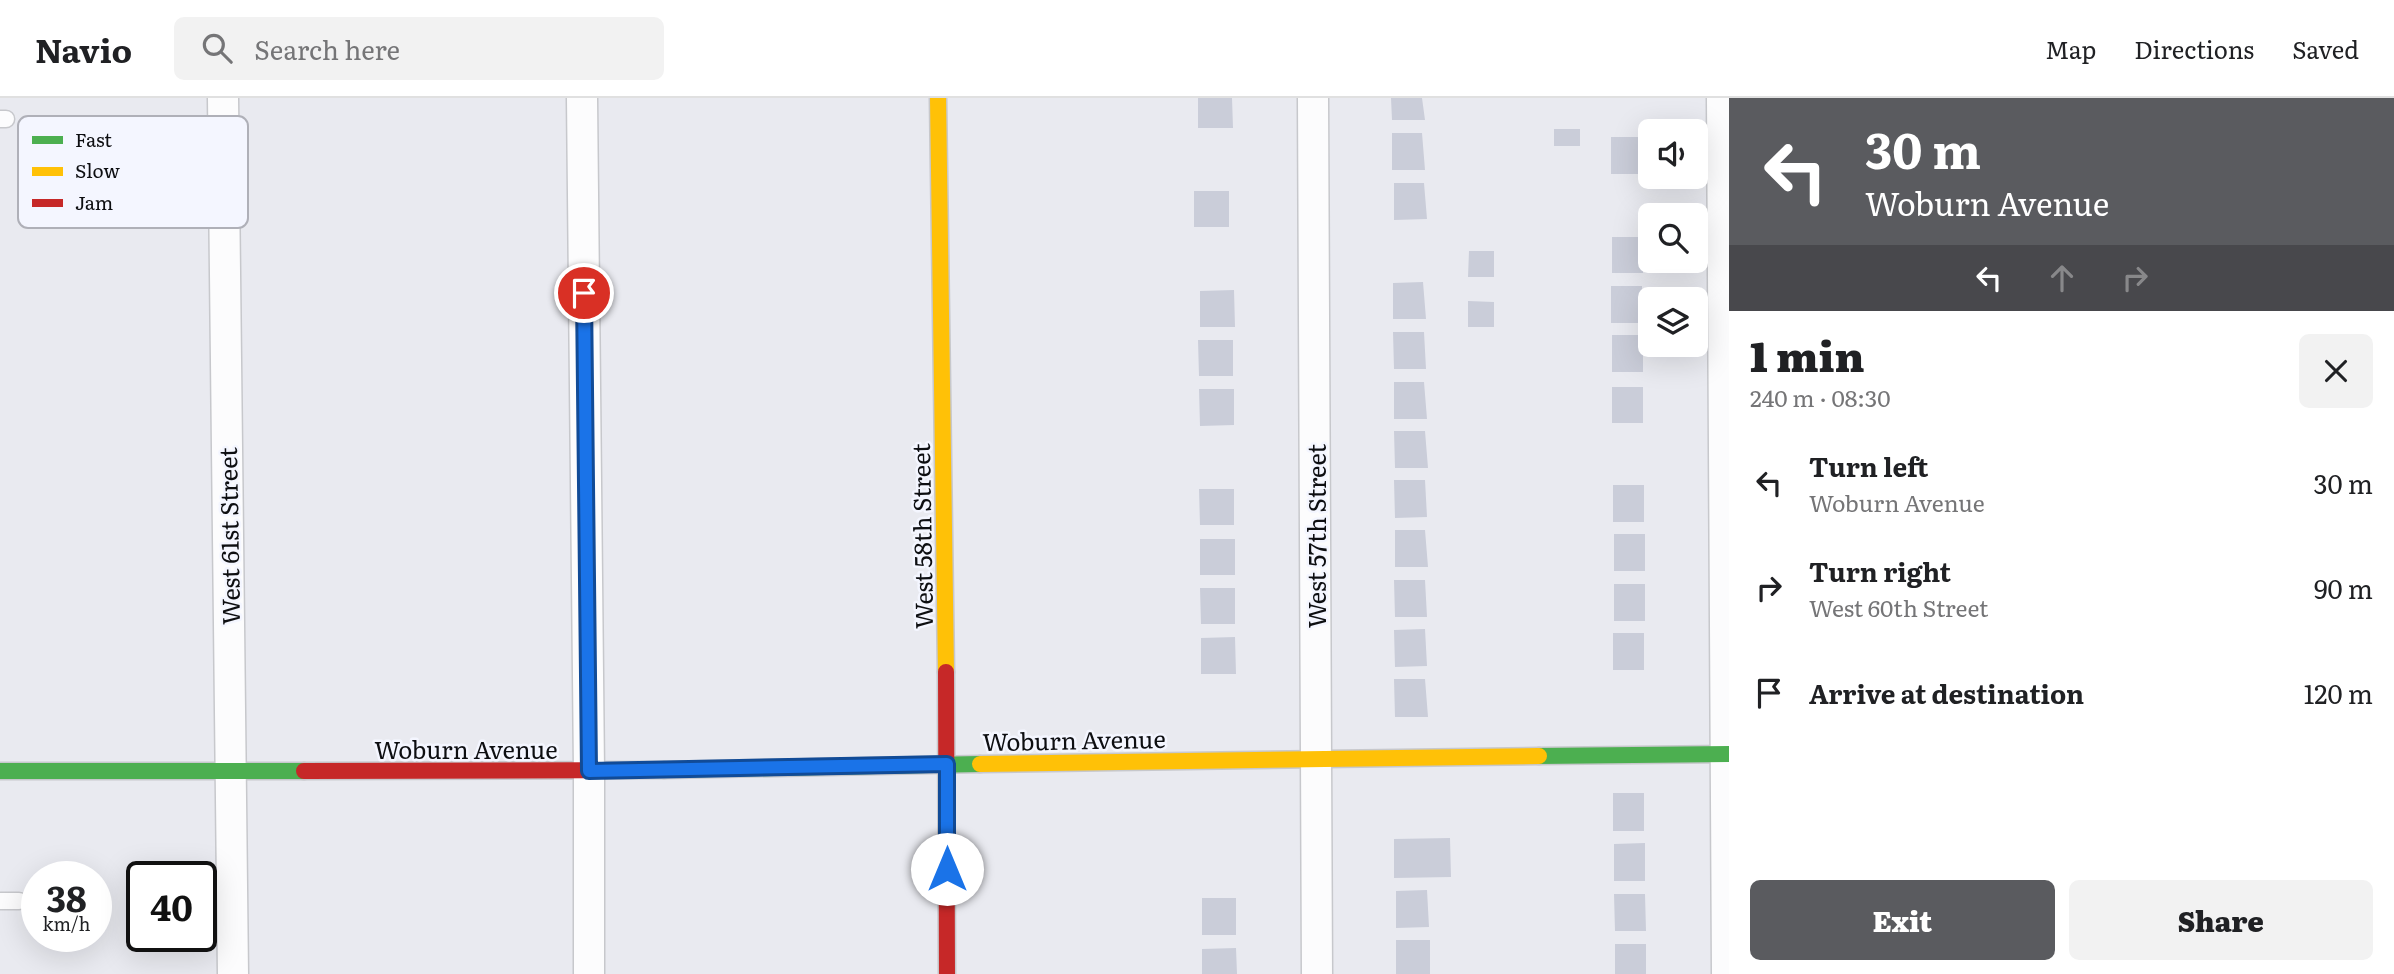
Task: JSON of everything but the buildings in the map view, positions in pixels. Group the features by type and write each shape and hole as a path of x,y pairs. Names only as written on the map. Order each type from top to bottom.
{"street":[{"name":"West 61st Street","path":"223,98 223,116"},
{"path":"582,98 589,974"},
{"name":"West 58th Street","path":"938,98 947,764 947,974"},
{"name":"West 57th Street","path":"1313,98 1317,974"},
{"path":"1722,98 1728,754 1727,974"},
{"name":"West 61st Street","path":"225,228 233,974"},
{"name":"Woburn Avenue","path":"0,771 589,771 1315,758 1728,754"}],"lane":[{"path":"0,901 19,901"}],"traffic: fast":[{"path":"1539,756 1729,754"},
{"path":"664,770 980,764"},
{"path":"0,771 304,771"}],"traffic: slow":[{"path":"938,98 946,672"},
{"path":"980,764 1539,756"}],"traffic: jam":[{"path":"946,672 947,974"},
{"path":"304,771 664,770"}],"route":[{"path":"584,293 589,771 947,764 947,869"}]}
